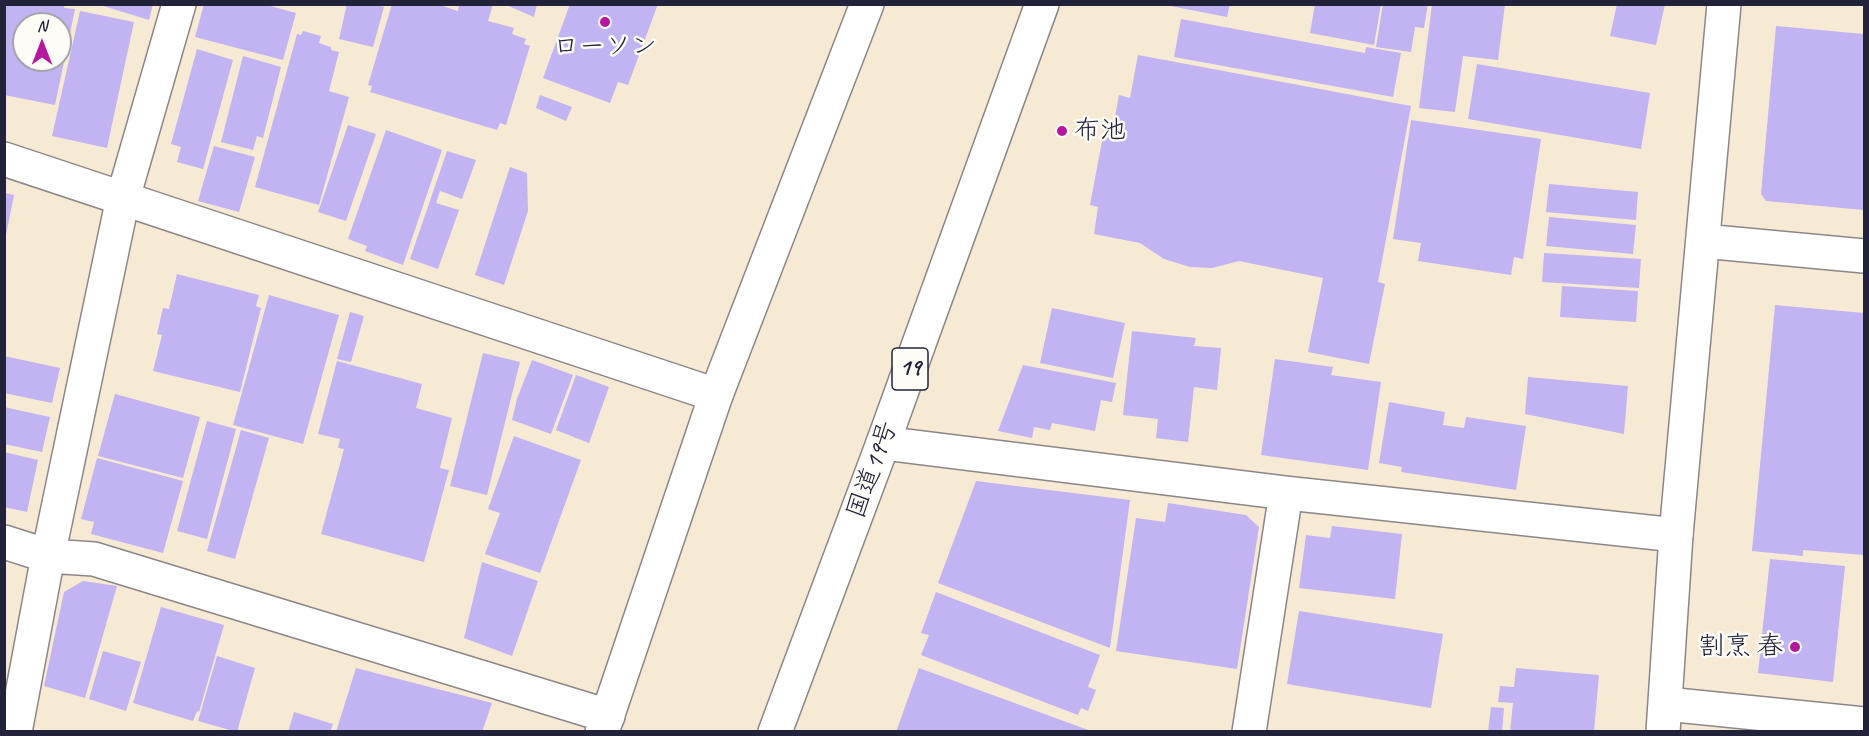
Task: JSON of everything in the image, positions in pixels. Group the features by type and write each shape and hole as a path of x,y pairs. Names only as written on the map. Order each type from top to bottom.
{"main road":[{"path":"15,732 48,555 123,198 179,4"},
{"path":"4,542 48,555 94,559 605,724 716,394 867,4"},
{"name":"国道19号","path":"775,732 883,443 1042,4"},
{"path":"1724,4 1676,535 1664,718 1864,724"},
{"path":"4,159 716,394"},
{"path":"1703,241 1864,256"},
{"path":"883,443 1286,493 1676,535"},
{"path":"1249,732 1286,493"}],"building":[{"path":"5,4 65,4 64,8 75,9 72,23 72,12 12,12 12,72 62,72 55,105 4,95"},
{"path":"97,4 153,4 149,20"},
{"path":"204,4 263,4 296,13 283,60 195,37"},
{"path":"347,4 374,4 384,7 373,47 339,39"},
{"path":"392,4 436,4 458,11 459,4 493,4 488,21 514,28 512,34 526,39 524,44 530,46 506,125 500,123 497,130 370,92 372,86 368,85"},
{"path":"504,4 537,4 534,17"},
{"path":"570,4 658,4 628,85 618,82 610,103 543,78"},
{"path":"1160,4 1230,4 1227,17"},
{"path":"1315,4 1381,4 1374,45 1310,33"},
{"path":"1383,4 1428,4 1424,28 1415,27 1411,52 1376,47"},
{"path":"1432,4 1505,4 1498,60 1463,56 1455,112 1419,108"},
{"path":"1617,4 1665,4 1656,45 1610,36"},
{"path":"80,11 134,22 107,148 52,136 66,72 72,72 72,47"},
{"path":"1181,19 1365,53 1366,47 1401,53 1393,97 1174,57"},
{"path":"1776,26 1864,34 1864,210 1766,201 1761,194"},
{"path":"303,31 321,36 319,43 339,52 329,91 349,97 319,205 255,187 297,34 301,35"},
{"path":"197,49 233,60 203,169 177,162 181,147 171,144"},
{"path":"1138,55 1411,106 1378,282 1385,284 1369,364 1308,352 1323,278 1239,261 1212,268 1190,267 1164,259 1140,243 1094,234 1098,207 1090,205 1103,136 1111,138 1119,95 1130,98"},
{"path":"243,56 281,67 263,138 257,136 253,150 221,142"},
{"path":"1477,64 1650,93 1641,149 1468,119"},
{"path":"540,95 572,107 566,121 536,108"},
{"path":"1411,120 1541,139 1523,259 1514,257 1511,275 1418,261 1421,243 1393,239"},
{"path":"348,125 376,134 346,221 318,212"},
{"path":"386,130 442,150 403,265 365,251 367,246 348,239"},
{"path":"214,146 255,157 239,212 198,201"},
{"path":"447,151 476,160 462,199 440,191 436,203 459,210 438,269 410,259"},
{"path":"510,167 527,173 528,211 504,285 475,275"},
{"path":"1549,184 1638,192 1636,220 1546,212"},
{"path":"4,193 14,195 6,235 4,235"},
{"path":"1549,217 1636,225 1633,254 1546,246"},
{"path":"1544,253 1641,259 1639,288 1542,282"},
{"path":"177,274 259,295 256,306 261,308 240,392 153,371 162,335 157,334 163,308 169,309"},
{"path":"1562,286 1638,291 1636,322 1560,317"},
{"path":"269,295 339,315 303,444 233,425"},
{"path":"1775,305 1864,313 1864,555 1803,550 1803,556 1752,551"},
{"path":"1052,308 1125,323 1113,378 1040,363"},
{"path":"350,312 364,316 351,362 337,359"},
{"path":"1132,331 1196,338 1194,346 1221,348 1217,390 1194,387 1188,442 1156,438 1158,419 1123,415"},
{"path":"483,353 520,362 487,495 450,486"},
{"path":"4,356 60,368 52,403 4,393"},
{"path":"1275,359 1333,367 1331,375 1381,382 1368,470 1261,455"},
{"path":"532,360 573,375 551,434 512,420 517,399"},
{"path":"337,361 422,384 416,408 452,418 440,468 449,470 424,562 321,534 344,449 338,448 340,439 318,434"},
{"path":"1023,365 1116,383 1112,402 1101,400 1095,431 1052,423 1050,430 1034,427 1032,438 998,431"},
{"path":"576,375 609,387 589,443 556,430"},
{"path":"1528,377 1628,386 1624,434 1525,414"},
{"path":"115,394 200,417 183,478 98,456"},
{"path":"1389,402 1445,412 1443,425 1464,428 1466,417 1526,426 1516,490 1401,472 1402,467 1379,463"},
{"path":"4,407 50,417 42,452 4,444"},
{"path":"207,421 236,429 207,539 177,531"},
{"path":"241,430 269,438 235,559 207,551"},
{"path":"514,436 581,460 540,573 485,554 500,513 488,509"},
{"path":"4,452 38,460 27,512 4,507"},
{"path":"97,458 183,481 163,553 91,534 94,522 81,519"},
{"path":"976,481 1130,500 1110,648 938,583"},
{"path":"1168,503 1246,515 1259,527 1237,669 1116,651 1136,518 1165,522"},
{"path":"1332,526 1402,534 1395,599 1299,588 1306,535 1330,538"},
{"path":"1770,559 1845,566 1833,682 1758,673"},
{"path":"482,562 538,581 512,656 464,638"},
{"path":"83,581 117,586 85,698 44,686 64,592"},
{"path":"936,592 1100,655 1088,687 1096,690 1088,711 1081,708 1078,715 921,655 929,635 921,633"},
{"path":"161,607 224,625 199,712 197,711 193,721 133,703"},
{"path":"1299,611 1443,634 1431,708 1287,684"},
{"path":"103,651 141,662 126,711 89,699"},
{"path":"217,656 255,668 237,732 198,721"},
{"path":"356,668 492,703 482,732 336,732"},
{"path":"919,668 1091,731 1091,732 896,732"},
{"path":"1516,668 1599,675 1594,732 1510,732 1513,703 1498,702 1500,686 1514,687"},
{"path":"1491,707 1504,708 1502,732 1488,732"},
{"path":"294,712 333,724 330,732 288,732"}],"place":[{"name":"ローソン","path":"605,22"},
{"name":"布池","path":"1062,131"},
{"name":"割烹 春","path":"1795,647"}]}
